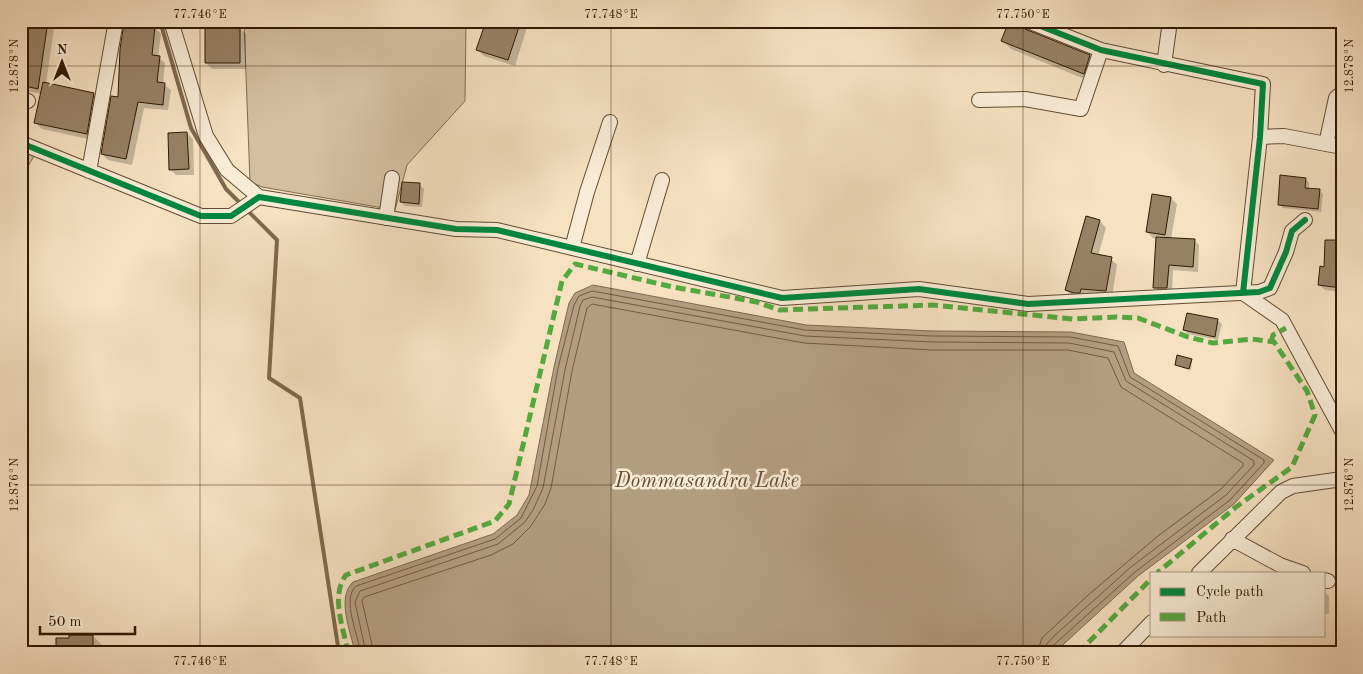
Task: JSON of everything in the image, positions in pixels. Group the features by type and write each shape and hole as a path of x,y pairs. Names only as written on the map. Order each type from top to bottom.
{"street":[{"path":"89,171 116,21"},
{"path":"171,21 206,136 228,170 259,197 456,229 497,230 782,298 919,289 1028,304 1243,293 1270,288 1286,252 1292,231 1305,220"},
{"path":"1028,21 1101,50 1164,65 1262,84 1260,137 1243,293"},
{"path":"1164,65 1170,21"},
{"path":"979,100 1025,99 1081,109 1101,50"},
{"path":"1326,144 1336,98 1342,93"},
{"path":"572,248 587,192 610,122"},
{"path":"1260,137 1284,136 1342,147"},
{"path":"21,143 201,216 231,216 259,197"},
{"path":"386,218 392,178"},
{"path":"637,264 662,180"},
{"path":"1243,293 1282,320 1342,431"},
{"path":"1200,572 1232,538 1281,492 1293,486 1342,479"},
{"path":"1232,538 1280,565 1300,572"},
{"path":"1122,653 1150,624"}],"shaded area":[{"path":"244,21 466,21 465,101 407,165 395,210 262,187 250,182"},
{"path":"21,148 35,154 21,179"}],"water":[{"name":"Dommasandra Lake","path":"593,285 806,325 932,331 1071,332 1124,342 1134,373 1274,460 1234,504 1138,576 1054,653 355,653 345,606 348,589 353,582 493,534 517,515 529,495 554,367 569,303 575,293"}],"building":[{"path":"21,21 48,21 38,89 21,85"},
{"path":"486,21 521,21 508,60 476,50"},
{"path":"1009,21 1019,21 1025,29 1090,55 1084,74 1001,41"},
{"path":"124,23 155,27 152,55 160,56 157,82 165,83 163,105 138,102 126,159 101,154 111,96 118,97 120,49"},
{"path":"205,27 240,27 240,63 205,63"},
{"path":"43,82 94,93 87,134 34,123"},
{"path":"187,132 189,169 169,170 168,133"},
{"path":"1280,175 1306,178 1305,188 1320,189 1318,209 1278,205"},
{"path":"402,182 420,183 419,204 400,202"},
{"path":"1152,194 1171,197 1165,235 1146,232"},
{"path":"1086,216 1100,220 1091,253 1112,257 1106,291 1081,289 1080,293 1074,293 1065,290"},
{"path":"1156,237 1195,239 1193,267 1169,265 1167,288 1153,288"},
{"path":"1325,240 1342,240 1342,288 1318,285 1320,266 1324,267"},
{"path":"1187,313 1218,319 1215,337 1183,330"},
{"path":"1177,355 1192,359 1189,369 1175,365"},
{"path":"69,635 93,635 93,653 56,653 56,638 69,638"}],"waterway":[{"path":"160,21 191,128 226,189 241,204"},
{"path":"246,209 277,240 269,378 300,398 339,653"}],"marked path":[{"path":"348,653 341,623 339,603 341,583 346,575 495,521 509,504 562,281 575,264 673,287 757,302 779,310 933,305 1073,319 1138,318 1188,337 1213,343 1252,339 1274,342 1307,391 1315,415 1292,467 1236,507 1158,572"},
{"path":"1271,342 1273,335 1286,328"},
{"path":"1078,653 1150,580"}],"cycle path":[{"path":"1028,21 1101,50 1263,84 1260,137 1243,293"},
{"path":"21,143 201,216 231,216 259,197 456,229 497,230 782,298 919,289 1028,304 1259,292 1270,288 1286,252 1292,231 1305,220"}]}
